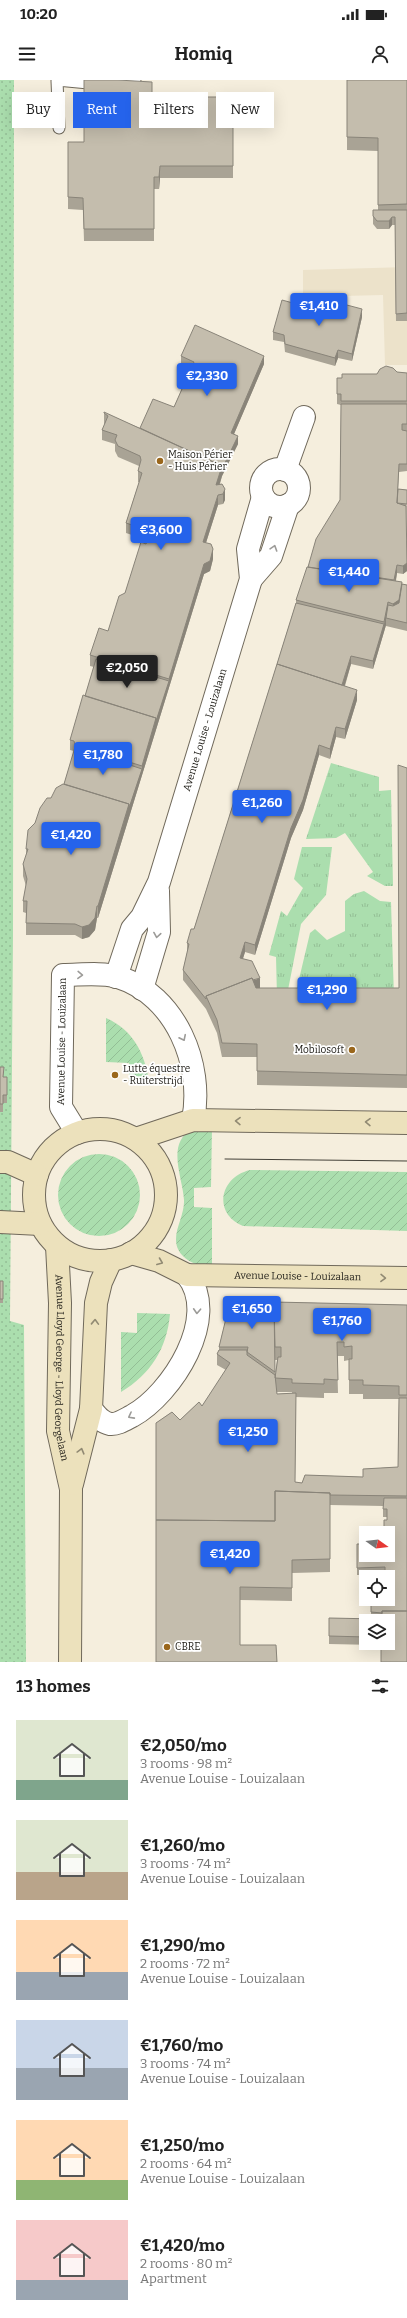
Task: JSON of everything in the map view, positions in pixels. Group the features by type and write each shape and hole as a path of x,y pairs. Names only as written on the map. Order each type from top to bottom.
{"main road":[{"path":"136,1139 193,1120 407,1123"},
{"path":"97,1128 117,1131 136,1139 152,1155 163,1175 166,1198 161,1220 149,1239 131,1253 111,1260 82,1259 57,1246 40,1224 34,1200 37,1175 49,1153 62,1141 77,1133 97,1128"},
{"path":"0,1162 8,1162 37,1175"},
{"path":"0,1222 40,1224"},
{"name":"Avenue Lloyd George - Lloyd Georgelaan","path":"57,1246 60,1303 58,1431 71,1489 70,1662"},
{"name":"Avenue Louise - Louizalaan","path":"131,1253 159,1261 187,1274 407,1278"},
{"name":"Avenue Lloyd George - Lloyd Georgelaan","path":"71,1489 92,1409 96,1303 101,1282 111,1260"}],"street":[{"path":"285,470 304,417"},
{"name":"Avenue Louise - Louizalaan","path":"116,977 132,929 142,917 159,882 251,579 248,549 263,497 261,490 265,476 271,471 285,470 292,473 299,486 294,500 288,505 272,556 251,579"},
{"path":"263,497 274,506 288,505"},
{"name":"Avenue Louise - Louizalaan","path":"142,989 158,932 159,882"},
{"name":"Avenue Louise - Louizalaan","path":"77,1133 61,1107 63,975 116,977 130,981 167,1010 186,1043 194,1077 196,1094 193,1120"},
{"path":"92,1409 100,1420 109,1424 121,1422 140,1411 174,1378 186,1358 196,1323 197,1305 194,1283 187,1274"}],"lane":[{"path":"57,92 57,81 110,84 135,80"}],"shaded area":[{"path":"407,267 407,365 385,365 383,295 303,297 303,270"}],"green space":[{"path":"0,80 14,80 14,92 12,92 12,128 14,128 13,934 10,1321 24,1325 26,1662 0,1662"},
{"path":"331,763 379,777 379,791 391,790 393,886 385,886 367,876 373,872 345,833 336,838 306,839"},
{"path":"302,847 332,847 326,895 301,924 287,995 277,997 276,957 269,955 281,911 287,916 303,888 294,879"},
{"path":"364,891 380,901 391,902 394,998 295,996 310,933 315,929 327,940 345,931 345,901 354,894"},
{"path":"106,1018 123,1029 136,1043 144,1060 149,1080 129,1081 129,1063 106,1062"},
{"path":"212,1128 211,1187 194,1188 194,1207 212,1208 212,1266 192,1263 185,1258 178,1249 176,1235 184,1207 178,1161 180,1143 185,1135 193,1130"},
{"path":"99,1154 115,1157 128,1166 137,1179 140,1195 137,1211 128,1224 115,1233 99,1236 83,1233 70,1224 61,1211 58,1195 61,1179 70,1166 83,1157"},
{"path":"250,1170 407,1172 407,1231 243,1226 233,1220 227,1213 224,1204 224,1196 226,1187 232,1180 240,1174"},
{"path":"137,1313 170,1314 165,1338 156,1359 141,1377 121,1392 121,1332 137,1333"}],"building":[{"path":"84,80 152,82 152,92 139,92 139,128 208,128 208,97 216,97 216,128 233,128 233,166 160,166 159,177 154,177 154,229 84,229 83,198 68,197 68,142 84,142 84,128 131,128 131,92 84,92"},
{"path":"347,80 407,80 407,204 378,205 378,138 347,137"},
{"path":"373,210 407,210 407,313 396,314 395,217 392,217 389,221 377,221 373,216"},
{"path":"324,299 362,309 352,354 338,350 335,358 285,344 284,335 273,332 282,300 322,311"},
{"path":"195,325 264,356 231,433 238,436 222,469 222,466 140,428 153,399 174,407 194,362 181,356"},
{"path":"386,366 393,368 397,372 407,373 407,401 341,401 341,394 337,394 337,378 342,378 342,374 377,374 380,369"},
{"path":"341,404 407,404 407,424 402,424 402,430 407,431 407,464 399,464 397,503 406,506 407,563 403,566 397,565 394,580 308,567 316,539 340,500"},
{"path":"104,412 222,466 216,485 222,484 225,489 223,494 218,495 203,542 211,544 213,549 210,561 204,564 169,679 90,655 99,628 108,631 119,596 125,593 141,542 146,544 148,537 164,542 166,536 126,523 142,473 138,471 141,460 140,456 118,446 115,440 117,435 102,430 108,416"},
{"path":"398,489 407,490 407,504 397,503"},
{"path":"307,567 402,582 399,600 393,604 388,602 384,622 296,600"},
{"path":"402,584 407,585 407,623 386,618 388,605 393,606 399,603"},
{"path":"296,603 384,624 373,661 351,656 342,685 277,664"},
{"path":"96,659 169,681 156,721 156,718 85,696"},
{"path":"277,664 357,690 345,729 336,727 330,749 319,745 303,800 291,828 255,945 245,942 240,958 252,961 260,978 253,980 252,978 206,996 206,999 183,970 189,944 187,943 191,929 194,929 195,926"},
{"path":"83,695 156,718 142,766 75,745 74,741 70,740"},
{"path":"75,747 142,769 129,808 129,804 64,784"},
{"path":"398,765 407,768 407,1075 257,1071 257,1044 222,1043 217,1020 206,996 252,978 256,988 399,988"},
{"path":"63,784 129,804 97,906 95,918 89,925 82,927 75,924 26,923 27,901 23,901 27,879 23,864 28,849 26,849 28,830 35,823 40,808 47,798 51,798 56,788"},
{"path":"0,1067 4,1067 3,1077 7,1077 7,1095 3,1095 3,1104 0,1104"},
{"path":"0,1281 3,1281 3,1299 0,1299"},
{"path":"230,1302 274,1303 275,1372 247,1352 248,1347 219,1347"},
{"path":"274,1302 407,1305 407,1395 399,1395 399,1386 363,1385 363,1380 349,1380 349,1359 352,1359 352,1346 344,1347 344,1342 337,1342 338,1380 324,1379 324,1384 292,1383 292,1379 275,1378 278,1357 281,1357 281,1347 275,1347"},
{"path":"219,1350 247,1350 247,1355 275,1375 277,1394 296,1393 295,1482 302,1483 305,1475 363,1477 363,1469 398,1467 399,1398 407,1398 407,1496 330,1495 330,1493 275,1491 275,1521 156,1520 156,1423 172,1412 180,1420 199,1402 202,1406 230,1363 217,1354"},
{"path":"275,1491 330,1493 330,1559 292,1560 292,1588 240,1587 240,1645 276,1645 277,1662 156,1662 156,1520 275,1521"},
{"path":"384,1498 407,1498 407,1611 382,1611 382,1613 371,1612 371,1606 395,1606 395,1570 385,1570 385,1567 357,1568 357,1544 359,1544 359,1562 395,1562 395,1526 384,1526 384,1520 387,1520 387,1509 383,1509"},
{"path":"382,1611 407,1611 407,1662 381,1662 381,1650 395,1650 395,1614 382,1614"},
{"path":"329,1618 359,1619 359,1637 329,1636"}],"tram line":[{"path":"225,1159 407,1161"}],"place":[{"name":"Maison Périer - Huis Périer","path":"160,461"},
{"name":"Mobilosoft","path":"352,1050"},
{"name":"Lutte équestre - Ruiterstrijd","path":"115,1075"},
{"name":"CBRE","path":"167,1647"}]}
